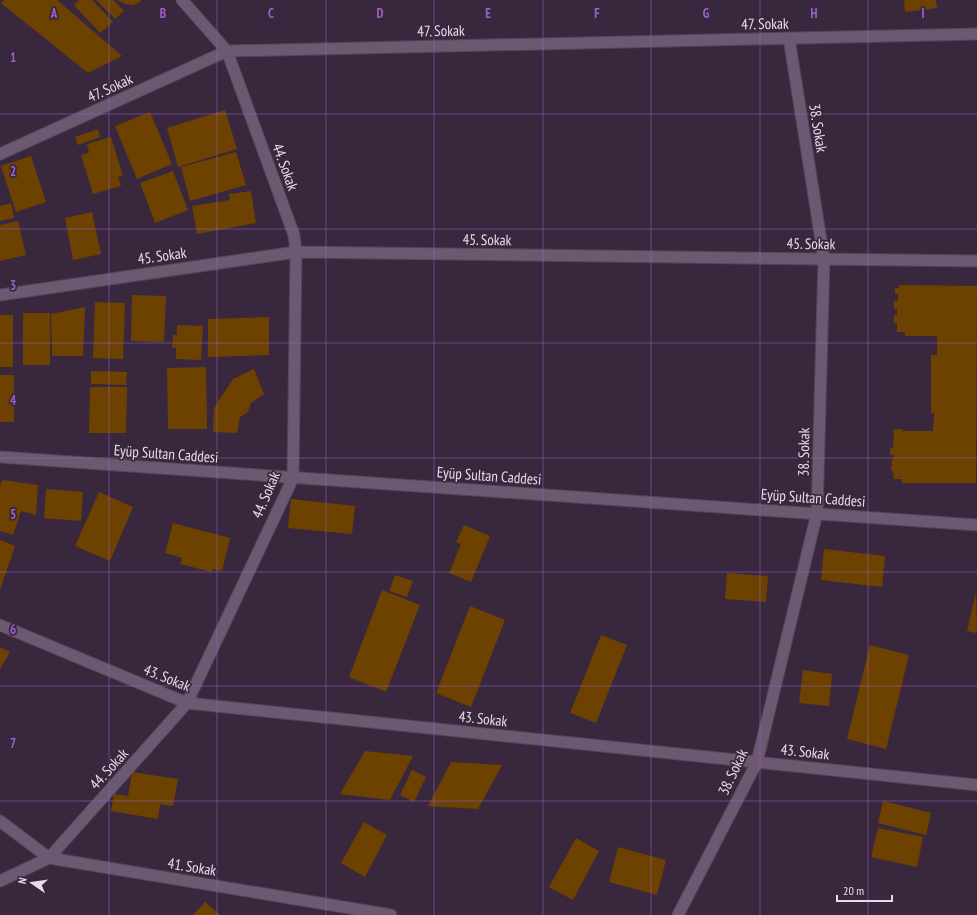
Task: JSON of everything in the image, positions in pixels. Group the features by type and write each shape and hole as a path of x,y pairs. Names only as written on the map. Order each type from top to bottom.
{"street":[{"name":"44. Sokak","path":"0,881 49,858 186,704 293,478 296,252 294,235 227,51 182,0"},
{"name":"47. Sokak","path":"0,154 227,51 977,34"},
{"name":"38. Sokak","path":"678,915 757,762 817,513 824,259 789,38"},
{"name":"45. Sokak","path":"0,295 296,252 977,260"},
{"name":"Eyüp Sultan Caddesi","path":"0,458 977,525"},
{"name":"43. Sokak","path":"0,625 186,704 977,785"},
{"name":"41. Sokak","path":"0,821 49,858 391,915"}],"building":[{"path":"5,0 57,0 122,56 88,73 1,3"},
{"path":"79,0 92,0 113,22 100,33 74,5"},
{"path":"96,0 113,0 124,11 115,19"},
{"path":"117,0 142,0 133,5 125,4"},
{"path":"904,0 936,0 937,8 905,12"},
{"path":"225,110 237,149 178,167 167,128"},
{"path":"150,112 172,164 137,179 115,126"},
{"path":"98,129 100,137 78,145 75,137"},
{"path":"111,137 123,176 118,177 121,186 93,194 81,155 89,153 87,144"},
{"path":"236,152 246,185 190,201 181,167"},
{"path":"31,156 46,202 16,212 1,166"},
{"path":"173,171 188,210 155,223 140,183"},
{"path":"251,191 256,223 197,234 192,206 230,200 229,194"},
{"path":"11,203 14,218 0,221 0,206"},
{"path":"92,212 101,254 73,260 65,218"},
{"path":"18,221 26,255 0,261 0,225"},
{"path":"899,285 977,286 976,483 902,483 902,479 894,479 893,471 891,471 892,459 894,459 893,455 890,455 890,448 893,448 894,429 903,429 902,431 933,431 934,413 931,413 931,355 937,355 937,336 905,336 905,332 897,332 897,323 894,323 894,315 897,315 897,309 894,309 894,301 898,301 898,294 895,294 895,288 899,288"},
{"path":"132,295 166,296 164,342 131,341"},
{"path":"95,302 125,303 123,359 93,358"},
{"path":"85,307 83,356 52,356 51,314"},
{"path":"23,313 50,313 50,365 23,365"},
{"path":"0,315 13,315 13,367 0,367"},
{"path":"269,317 269,355 208,357 208,319"},
{"path":"177,325 203,326 201,360 176,359 176,348 172,347 173,335 177,335"},
{"path":"206,367 207,429 168,429 167,368"},
{"path":"254,369 264,394 251,403 248,412 240,417 237,433 213,432 214,408 233,379"},
{"path":"91,371 127,372 126,385 91,384"},
{"path":"0,375 14,375 14,422 0,422"},
{"path":"90,387 127,387 126,433 89,433"},
{"path":"2,480 38,485 36,515 21,511 13,535 0,531 0,486"},
{"path":"46,489 83,492 81,521 44,518"},
{"path":"99,492 133,507 110,561 75,546"},
{"path":"291,499 355,506 352,534 288,528"},
{"path":"173,523 230,538 222,571 213,569 212,572 180,564 182,558 165,553"},
{"path":"464,525 490,536 471,582 449,573 461,544 456,542"},
{"path":"0,540 15,546 0,590"},
{"path":"824,549 885,556 882,587 821,580"},
{"path":"727,573 768,576 766,602 725,599"},
{"path":"395,575 413,581 407,597 389,591"},
{"path":"382,590 420,605 386,692 349,677"},
{"path":"976,592 977,629 976,633 967,631"},
{"path":"470,606 505,620 471,707 436,693"},
{"path":"601,635 627,645 596,723 570,713"},
{"path":"870,645 909,655 886,749 847,739"},
{"path":"0,647 10,652 0,669"},
{"path":"803,670 832,674 829,706 799,703"},
{"path":"365,751 413,756 390,800 340,794"},
{"path":"451,762 502,765 478,809 428,806"},
{"path":"412,770 426,777 414,802 400,795"},
{"path":"132,772 178,779 173,806 160,804 158,819 111,811 114,794 128,796"},
{"path":"883,801 931,813 926,835 878,823"},
{"path":"364,822 387,835 365,877 341,863"},
{"path":"878,828 923,837 917,867 871,857"},
{"path":"576,838 599,851 573,900 549,887"},
{"path":"618,847 666,860 657,895 609,882"},
{"path":"205,902 220,915 193,915"}]}
